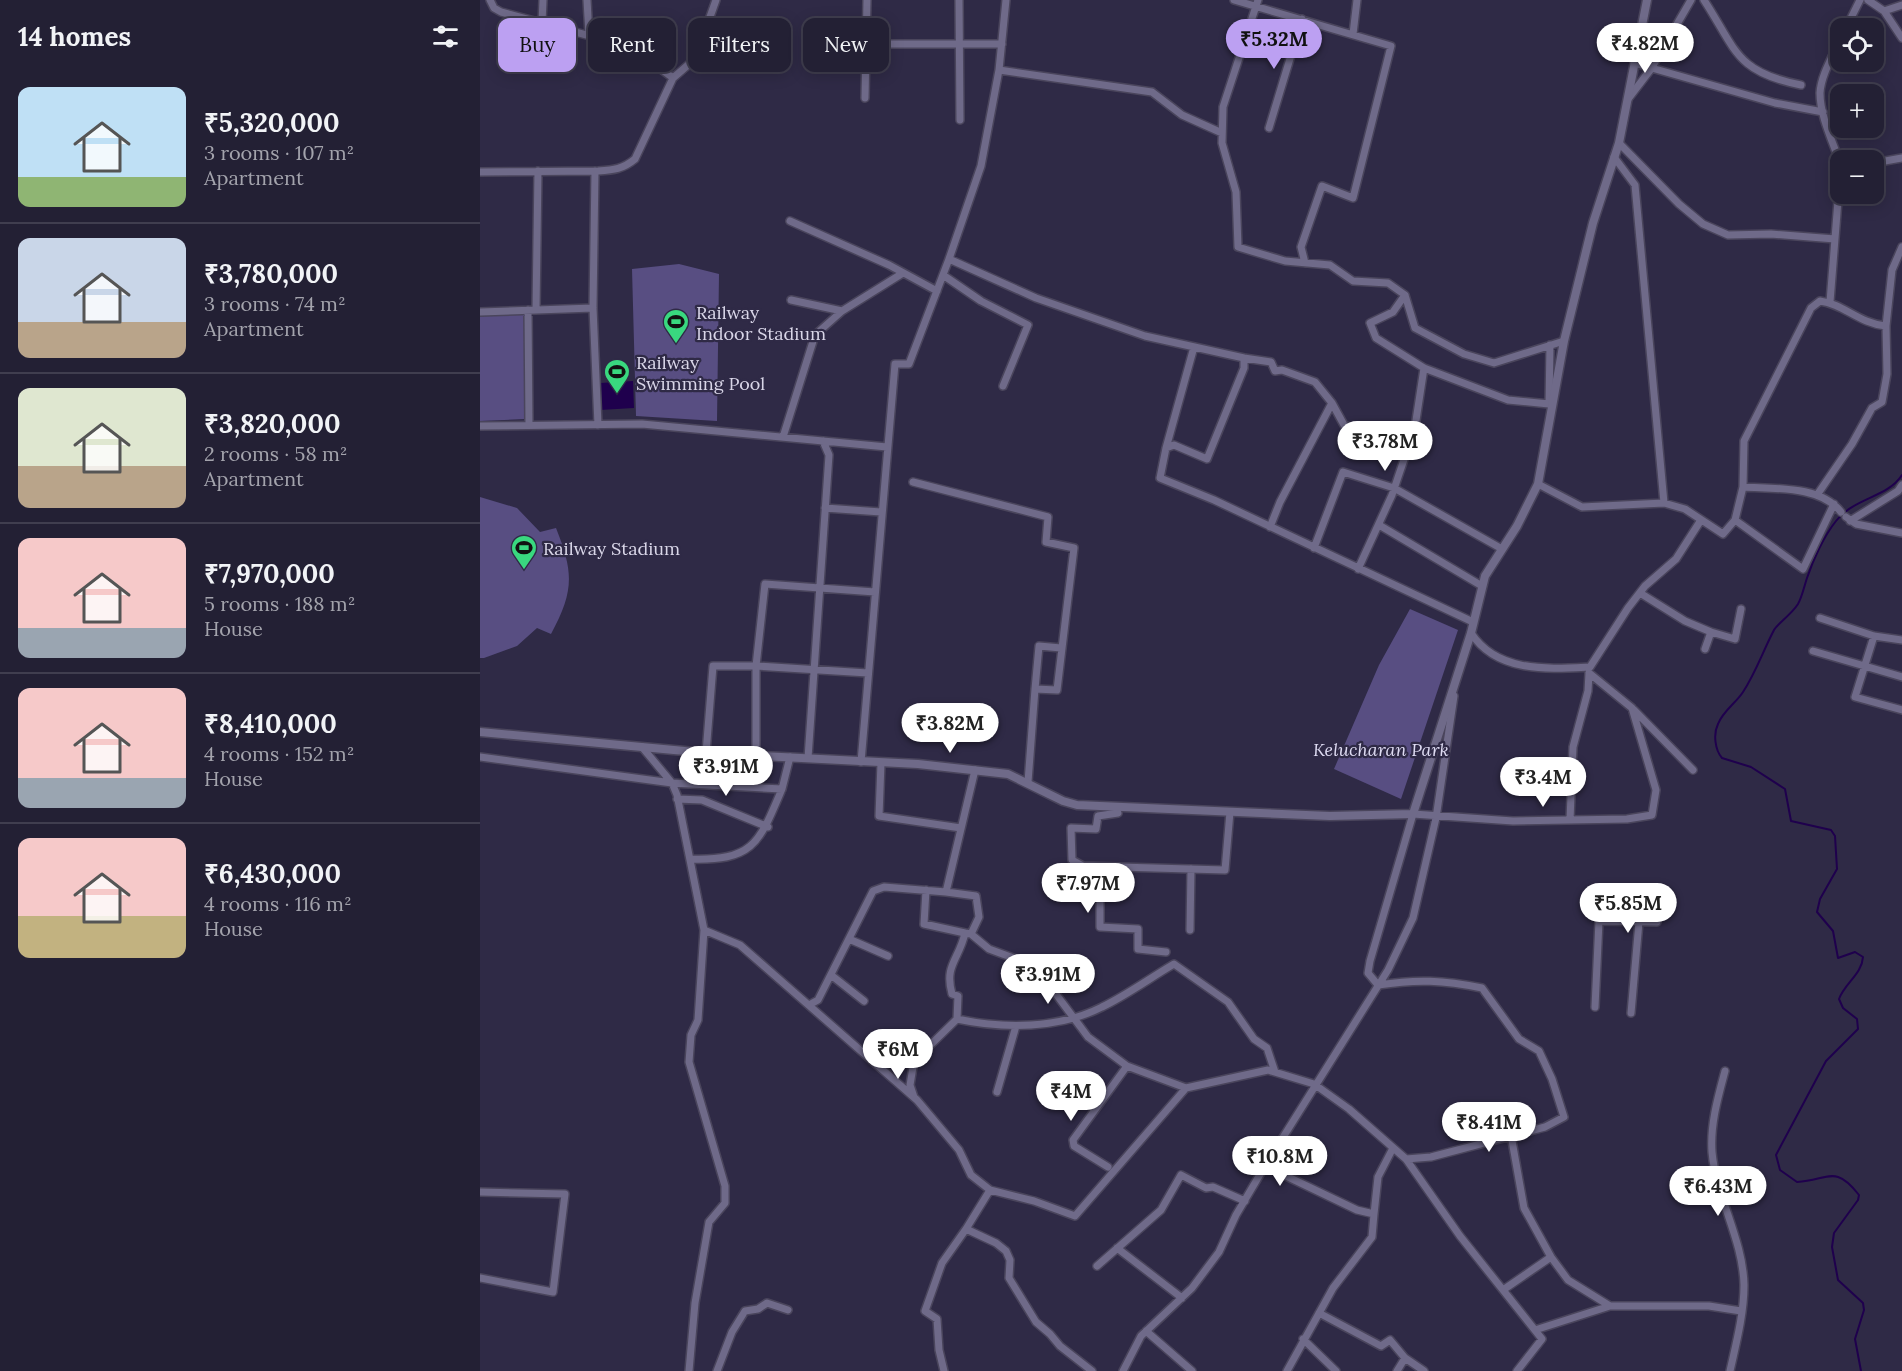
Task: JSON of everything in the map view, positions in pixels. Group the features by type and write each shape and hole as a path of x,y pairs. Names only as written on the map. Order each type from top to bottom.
{"street":[{"path":"490,0 494,8 501,12 523,18"},
{"path":"542,18 543,0"},
{"path":"576,32 588,35 587,0"},
{"path":"480,172 615,170 635,159 673,78 695,59 716,0"},
{"path":"867,0 867,18"},
{"path":"959,0 960,120"},
{"path":"861,762 895,364 909,364 981,166 999,70 1006,0"},
{"path":"1234,0 1256,3 1391,46 1353,198 1322,186 1301,247 1305,263"},
{"path":"1353,34 1357,0"},
{"path":"1378,985 1368,973 1370,961 1413,814 1471,633 1485,576 1538,484 1564,341 1593,223 1619,143 1647,0"},
{"path":"1628,99 1651,69 1691,0"},
{"path":"1704,0 1727,43 1739,58 1763,74 1801,85"},
{"path":"1851,18 1860,0"},
{"path":"1868,0 1884,11 1902,38"},
{"path":"1256,3 1223,107 1222,143 1236,192 1238,247 1285,261 1330,265 1353,281 1388,283 1405,295 1415,328 1464,354 1494,363 1564,341"},
{"path":"1884,11 1902,5"},
{"path":"1269,128 1302,19"},
{"path":"889,44 1002,44"},
{"path":"1830,61 1820,94 1836,150"},
{"path":"1634,63 1774,103 1824,112"},
{"path":"999,70 1152,92 1182,115 1222,133"},
{"path":"665,72 673,78"},
{"path":"865,98 866,72"},
{"path":"1619,143 1679,204 1703,224 1728,235 1771,234 1835,238"},
{"path":"1614,157 1635,185 1664,502"},
{"path":"1884,161 1902,158"},
{"path":"529,425 538,171"},
{"path":"595,171 593,308 597,425"},
{"path":"1830,302 1838,204"},
{"path":"790,222 903,273 937,291"},
{"path":"1817,495 1852,444 1872,408 1882,402 1887,374 1886,326 1892,270 1902,247"},
{"path":"949,259 1036,298 1145,336 1271,362 1275,371 1282,370 1314,382 1332,403 1344,424 1407,449"},
{"path":"1892,270 1902,273"},
{"path":"783,437 815,335 842,311 903,273"},
{"path":"943,274 981,301 1028,325 1003,386"},
{"path":"1405,295 1393,312 1370,323 1376,338 1424,368 1508,400 1549,404 1550,345"},
{"path":"791,300 842,311"},
{"path":"1538,484 1582,507 1664,502 1684,509 1724,534 1735,520 1743,487 1744,441 1811,308 1820,301 1830,302 1869,324 1886,326"},
{"path":"480,312 593,308"},
{"path":"1194,347 1160,478 1473,622"},
{"path":"1166,448 1174,445 1207,459 1244,368 1244,358"},
{"path":"1358,569 1379,525 1407,449 1414,427 1424,368"},
{"path":"1270,527 1280,502 1332,403"},
{"path":"480,426 642,424 887,447"},
{"path":"808,758 829,455 824,441"},
{"path":"1314,548 1343,472 1394,488 1502,549"},
{"path":"913,482 1048,517 1046,542 1074,548 1057,690 1035,689"},
{"path":"1846,517 1898,491 1902,485"},
{"path":"1743,487 1817,495 1834,504 1856,525 1902,532"},
{"path":"1735,520 1803,569 1834,504"},
{"path":"825,508 881,512"},
{"path":"1570,819 1573,747 1588,691 1589,670 1640,593 1676,559 1701,520"},
{"path":"1379,525 1482,586"},
{"path":"756,754 756,666 765,584 875,592"},
{"path":"1640,593 1686,621 1735,639 1741,609"},
{"path":"1821,618 1874,636 1902,640"},
{"path":"1705,649 1711,632"},
{"path":"1471,633 1477,643 1497,659 1559,669 1589,670 1632,708 1693,770"},
{"path":"1874,636 1855,697 1902,710"},
{"path":"1028,782 1039,646 1061,648"},
{"path":"1813,651 1865,669 1902,677"},
{"path":"706,753 713,666 756,666 868,673"},
{"path":"1123,1371 1141,1336 1182,1298 1219,1252 1265,1166 1314,1084 1378,985 1413,918 1436,818 1457,675"},
{"path":"480,732 706,753 756,754 1008,774 1063,801 1077,805 1330,816 1413,814 1436,818 1513,821 1627,819 1652,815 1656,790 1632,708"},
{"path":"642,747 672,783 678,799 704,930 698,1020 691,1035 689,1062 725,1185 725,1203 709,1222 695,1303 689,1371"},
{"path":"480,757 672,783 782,789"},
{"path":"690,859 727,858 750,849 768,827 782,789 790,757"},
{"path":"881,763 879,816 961,828"},
{"path":"946,892 975,770"},
{"path":"678,799 702,800 768,827"},
{"path":"1118,813 1098,816 1096,829 1071,828 1072,860 1083,866 1225,870 1230,812"},
{"path":"1083,866 1083,897 1100,898 1100,927 1138,928 1138,949 1166,952"},
{"path":"1190,930 1191,869"},
{"path":"809,1005 818,1000 873,891 884,887 976,896 979,917 950,966 947,977 952,994 958,996 957,1019 914,1061 910,1085 915,1098"},
{"path":"926,890 924,924 968,934 989,949 1035,966 1088,1036 1127,1066 1186,1088 1268,1070 1314,1084 1349,1109 1406,1159 1460,1236 1542,1339 1517,1371"},
{"path":"1595,1007 1599,921 1657,922"},
{"path":"1631,1013 1639,922"},
{"path":"704,930 740,945 915,1098 959,1149 971,1174 990,1190 1075,1216 1186,1088"},
{"path":"849,939 888,956"},
{"path":"957,1019 1016,1026 1073,1018 1102,1007 1174,964 1228,1002 1254,1039 1267,1048 1275,1072"},
{"path":"831,975 864,1001"},
{"path":"1378,985 1410,980 1444,980 1482,988 1519,1039 1539,1051 1552,1078 1564,1117 1545,1127 1431,1157 1406,1159"},
{"path":"997,1092 1016,1026"},
{"path":"867,1056 914,1061"},
{"path":"1108,1167 1074,1146 1073,1140 1127,1066"},
{"path":"1725,1071 1715,1107 1712,1150 1715,1170 1730,1214 1744,1285 1730,1371"},
{"path":"1511,1135 1524,1208 1551,1257 1568,1280 1610,1306"},
{"path":"1287,1371 1333,1288 1371,1237 1378,1177 1394,1148"},
{"path":"1265,1166 1357,1210 1374,1214"},
{"path":"1097,1266 1161,1210 1181,1175 1206,1188 1213,1187 1245,1201"},
{"path":"944,1371 939,1350 937,1319 925,1311 942,1263 990,1190"},
{"path":"480,1192 565,1194 553,1292 480,1278"},
{"path":"966,1229 996,1243 1006,1251 1010,1260 1009,1278 1036,1322 1060,1347 1092,1371"},
{"path":"1117,1248 1182,1298"},
{"path":"1503,1290 1551,1257"},
{"path":"717,1371 732,1332 745,1311 758,1309 766,1303 788,1310"},
{"path":"1535,1330 1610,1306 1709,1306 1741,1311"},
{"path":"1319,1313 1381,1346 1390,1340 1405,1358 1424,1371"},
{"path":"1146,1331 1192,1371"},
{"path":"1303,1339 1336,1371"},
{"path":"1398,1371 1405,1358"}],"green space":[{"name":"Railway Indoor Stadium","path":"679,264 719,274 717,421 636,416 632,269"},
{"path":"524,314 525,419 480,421 480,315"},
{"name":"Railway Stadium","path":"480,497 517,508 540,532 556,528 566,558 569,582 564,606 551,634 537,628 517,646 484,658 480,658"},
{"name":"Kelucharan Park","path":"1410,609 1458,630 1401,799 1334,769 1379,665"}],"shaded area":[{"name":"Railway Swimming Pool","path":"633,381 634,408 600,410 600,383"}],"waterway":[{"path":"1861,1371 1855,1339 1864,1310 1863,1303 1838,1280 1832,1247 1834,1233 1858,1200 1859,1195 1851,1185 1837,1177 1797,1182 1780,1170 1776,1155 1826,1061 1858,1029 1857,1019 1843,1008 1839,999 1857,974 1863,957 1855,952 1838,958 1833,931 1817,912 1820,899 1837,869 1835,836 1831,830 1791,821 1785,789 1751,767 1722,758 1716,746 1715,737 1720,719 1748,684 1774,630 1798,604 1809,571 1823,541 1836,521 1852,507 1888,489 1902,475"}],"place":[{"name":"Railway Indoor Stadium","path":"676,345"},
{"name":"Railway Swimming Pool","path":"617,395"},
{"name":"Railway Stadium","path":"524,571"}]}
